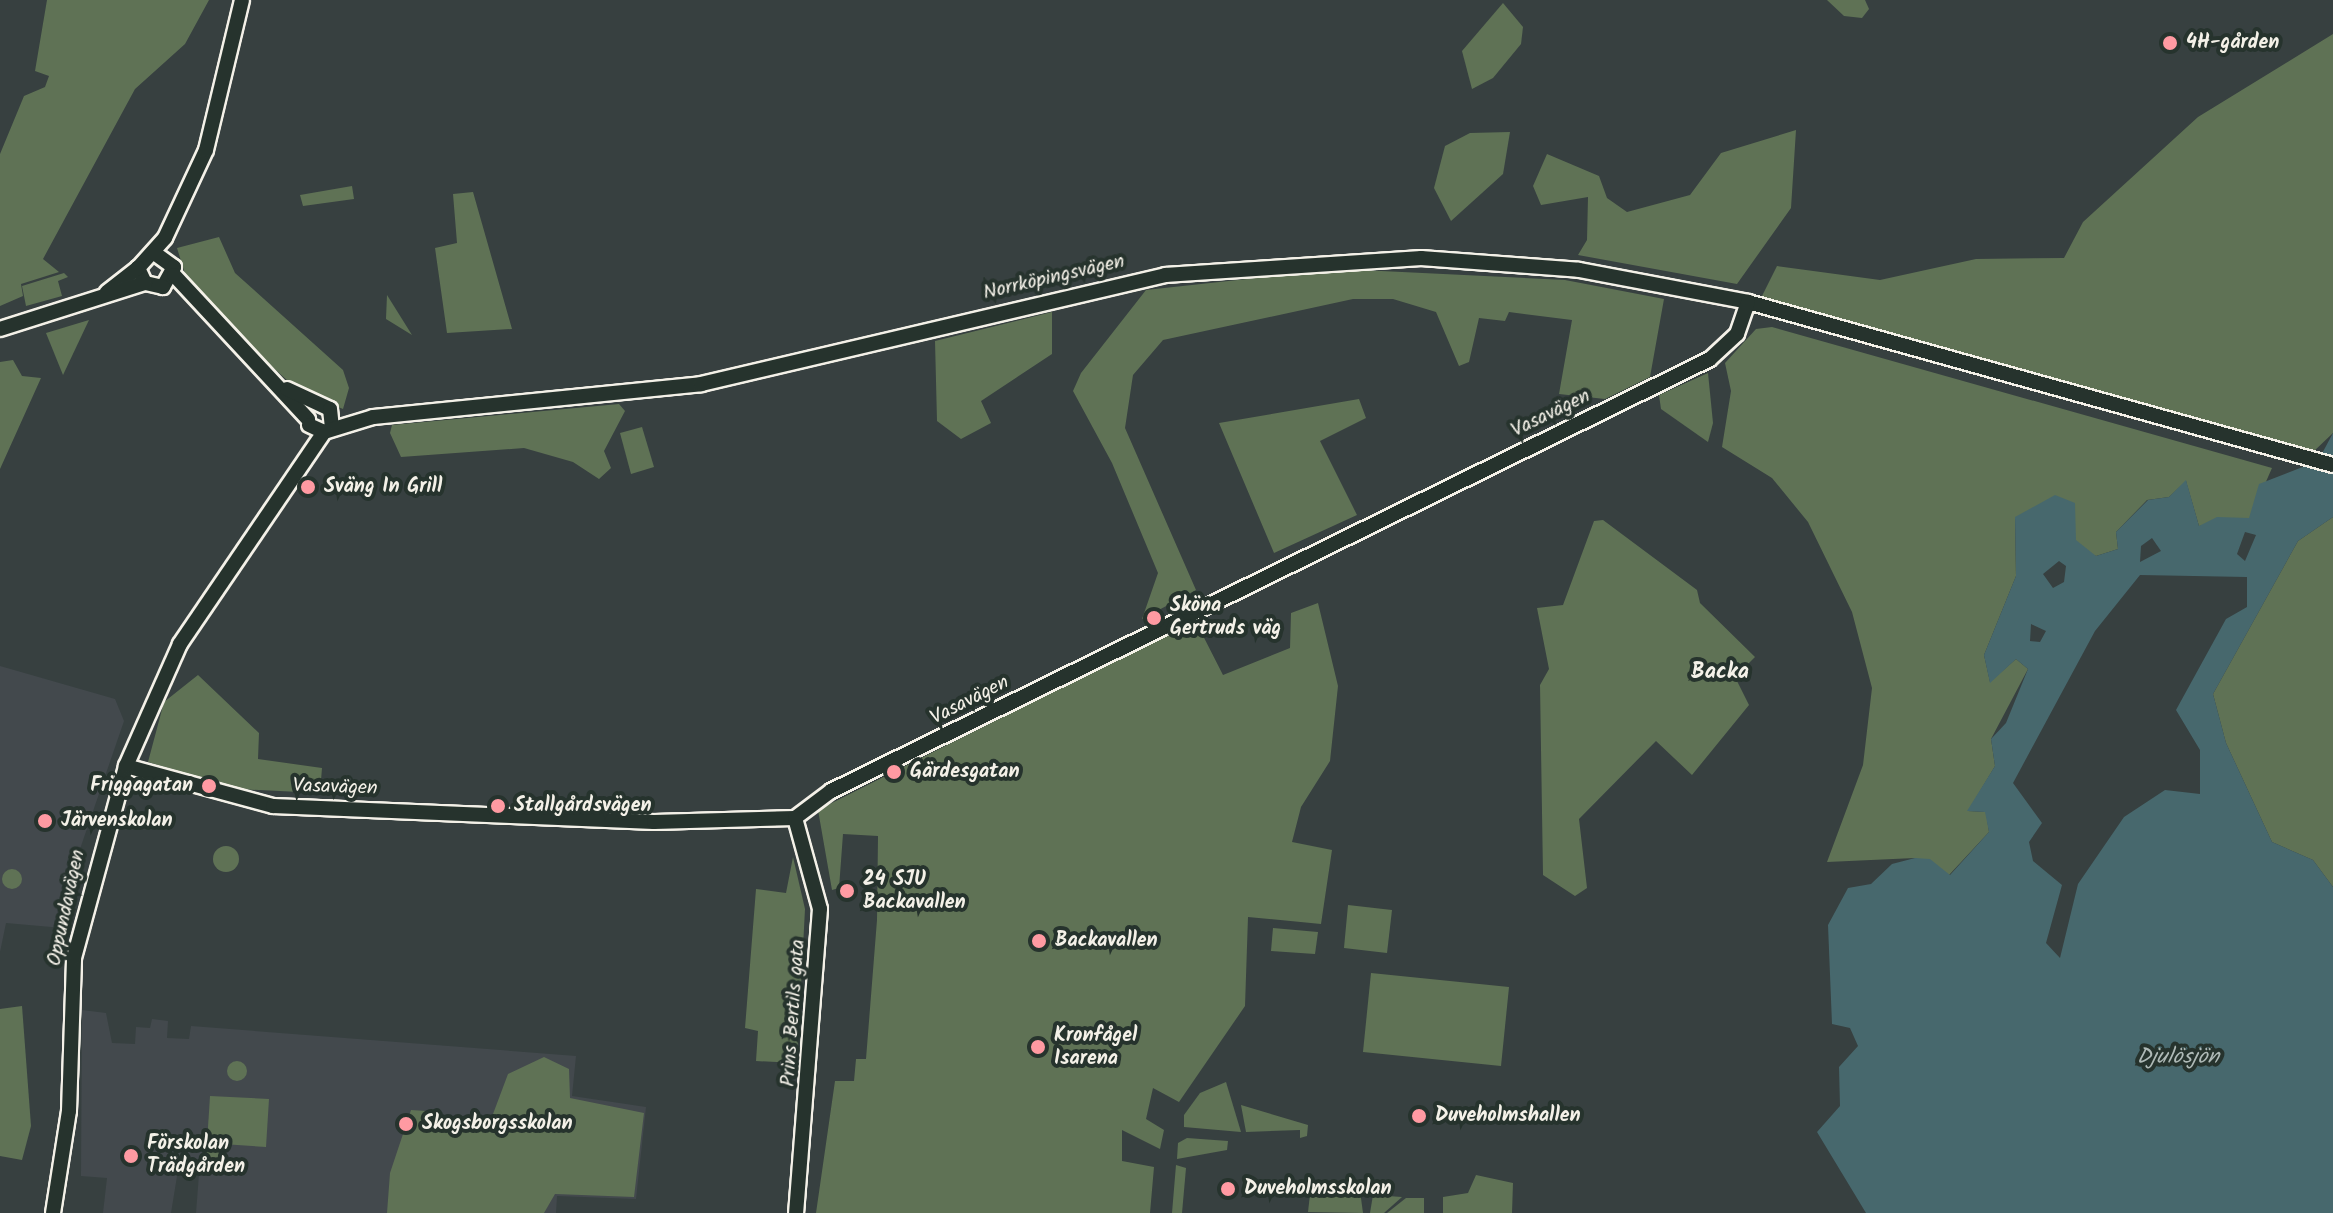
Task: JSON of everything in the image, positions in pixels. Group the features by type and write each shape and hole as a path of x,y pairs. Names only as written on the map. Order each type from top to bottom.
{"main road":[{"path":"103,296 153,252 175,219 216,121 242,0"},
{"path":"175,219 170,258 174,275 197,307 279,385 308,422 330,424"},
{"path":"153,252 170,258"},
{"name":"Norrköpingsvägen","path":"330,424 701,384 1060,295 1292,261 1490,261 1748,302 2333,465"},
{"path":"138,268 145,283"},
{"path":"163,287 174,275"},
{"path":"0,329 145,283 163,287 197,307"},
{"name":"Vasavägen","path":"126,766 273,806 654,822 795,818 831,791 1710,359 1737,334 1748,302"},
{"path":"279,385 318,405 330,424"},
{"name":"Oppundavägen","path":"297,468 308,422 318,405"},
{"name":"Oppundavägen","path":"53,1213 69,1111 74,958 126,766 164,671 297,468 330,424"},
{"name":"Prins Bertils gata","path":"795,818 820,904 796,1213"}],"shaded area":[{"name":"Järvenskolan","path":"0,666 115,699 124,721 80,849 63,928 6,923 0,952"},
{"name":"Skogsborgsskolan","path":"82,1010 106,1013 112,1043 135,1044 136,1027 150,1028 152,1019 168,1021 167,1038 189,1039 191,1026 576,1056 572,1096 646,1107 636,1199 557,1196 556,1213 196,1213 199,1174 178,1170 171,1213 103,1213 107,1178 81,1176"}],"green space":[{"path":"47,0 209,0 185,44 135,89 43,259 59,272 21,284 23,296 0,306 0,154 24,96 45,87 49,76 35,71"},
{"path":"1827,0 1865,0 1869,9 1862,18 1844,16"},
{"path":"1503,3 1523,27 1521,44 1493,78 1472,89 1462,51"},
{"path":"2333,34 2333,433 2312,453 1759,302 1777,266 1880,280 1976,259 2064,258 2083,222 2198,117"},
{"path":"1796,130 1791,208 1737,284 1578,255 1587,240 1588,197 1541,205 1533,186 1547,154 1599,176 1607,198 1627,212 1690,195 1721,153"},
{"path":"1510,132 1503,174 1451,221 1434,188 1445,146 1470,133"},
{"path":"352,186 354,199 303,206 300,195"},
{"path":"473,192 512,329 447,333 435,248 457,243 453,194"},
{"path":"219,237 235,273 343,370 349,388 343,409 299,391 191,293 177,248"},
{"path":"1340,269 1565,280 1664,299 1650,377 1605,399 1559,394 1572,320 1509,312 1505,321 1479,318 1469,362 1459,366 1436,312 1393,299 1353,299 1163,340 1133,375 1125,428 1196,590 1142,619 1158,573 1112,463 1073,391 1081,373 1146,290"},
{"path":"64,273 68,277 58,281 62,296 26,306 22,286"},
{"path":"387,295 412,335 386,319"},
{"path":"1052,312 1052,354 981,401 991,423 961,439 937,421 935,341"},
{"path":"89,320 63,375 46,333"},
{"path":"1772,327 2272,468 2250,518 2199,526 2186,481 2169,497 2147,500 2116,532 2118,549 2096,556 2015,517 2016,576 1984,655 1990,682 2016,659 2028,669 1991,739 1995,766 1968,811 1986,812 1989,832 1949,875 1915,858 1827,862 1863,765 1872,688 1852,612 1808,522 1772,478 1722,447 1731,391 1725,363 1756,329"},
{"path":"13,360 22,376 41,378 0,469 0,362"},
{"path":"1708,373 1713,423 1708,442 1661,409 1659,395"},
{"path":"1359,399 1366,418 1320,441 1357,515 1274,553 1219,423"},
{"path":"619,404 625,411 604,451 611,468 599,479 573,462 524,448 401,457 390,433 392,425"},
{"path":"642,427 654,467 631,474 620,433"},
{"path":"2333,517 2333,887 2313,860 2272,842 2226,743 2213,694 2298,541"},
{"path":"1603,520 1697,590 1700,603 1755,657 1735,677 1749,705 1692,775 1656,741 1579,819 1587,888 1575,896 1543,875 1540,685 1549,669 1537,608 1563,605 1594,521"},
{"name":"Backavallen","path":"1318,603 1338,686 1330,761 1301,807 1292,842 1332,850 1321,924 1248,917 1245,1006 1179,1102 1153,1088 1146,1119 1164,1130 1160,1149 1122,1130 1122,1161 1154,1167 1150,1213 816,1213 835,1081 854,1081 856,1059 866,1059 877,920 878,836 843,834 839,888 832,890 818,810 1195,620 1223,675 1290,648 1291,613"},
{"path":"198,675 259,733 258,759 322,768 320,793 238,789 148,762 164,702"},
{"path":"226,846 235,850 239,859 235,868 226,872 217,868 213,859 217,850"},
{"path":"793,857 805,909 797,1063 756,1061 758,1031 745,1028 756,889 786,893"},
{"path":"12,869 19,872 22,879 19,886 12,889 5,886 2,879 5,872"},
{"path":"1348,905 1392,910 1387,953 1344,948"},
{"path":"1273,928 1318,932 1315,954 1271,951"},
{"path":"1371,973 1509,987 1501,1066 1363,1052"},
{"path":"22,1006 31,1126 22,1160 0,1156 0,1009"},
{"path":"544,1057 569,1069 570,1098 644,1113 634,1197 555,1194 544,1213 387,1213 390,1173 411,1110 426,1111 446,1132 479,1127 490,1122 508,1074"},
{"path":"237,1061 244,1064 247,1071 244,1078 237,1081 230,1078 227,1071 230,1064"},
{"path":"1226,1082 1241,1132 1184,1127 1184,1115 1200,1093"},
{"path":"210,1096 269,1099 266,1147 207,1143"},
{"path":"1241,1105 1308,1125 1307,1136 1300,1138 1300,1130 1246,1132"},
{"path":"1187,1138 1228,1141 1227,1150 1177,1159 1178,1143"},
{"path":"212,1148 219,1151 222,1158 219,1165 212,1168 205,1165 202,1158 205,1151"},
{"path":"1176,1165 1186,1168 1182,1213 1172,1213"},
{"path":"1476,1175 1513,1183 1512,1213 1443,1213 1443,1197 1468,1193"},
{"path":"1311,1186 1360,1191 1363,1213 1308,1212"},
{"path":"1373,1195 1402,1197 1384,1213 1370,1213"},
{"path":"1406,1198 1424,1198 1424,1213 1387,1213"}],"water":[{"name":"Djulösjön","path":"2333,433 2333,517 2298,541 2213,694 2226,743 2272,842 2313,860 2333,887 2333,1213 1866,1213 1817,1132 1840,1106 1839,1067 1858,1046 1850,1028 1832,1024 1828,925 1848,888 1871,884 1892,864 1915,858 1930,859 1950,875 1989,832 1985,812 1967,811 1995,766 1991,739 2006,723 2028,669 2016,659 1990,683 1984,655 2016,576 2015,517 2055,495 2075,503 2076,540 2096,556 2118,549 2116,532 2148,500 2169,497 2186,480 2199,526 2217,517 2249,518 2259,484 2318,461","holes":["2245,532 2256,535 2245,561 2237,554","2152,538 2161,551 2140,562 2141,546","2059,561 2066,566 2064,582 2053,588 2043,574","2140,575 2247,577 2247,607 2226,619 2176,710 2200,750 2200,794 2165,790 2124,817 2078,884 2060,958 2046,943 2062,885 2033,861 2029,842 2042,823 2013,783 2095,631","2031,624 2046,631 2040,642 2030,641"]}],"place":[{"name":"4H-gården","path":"2170,43"},
{"name":"Sväng In Grill","path":"308,487"},
{"name":"Sköna Gertruds väg","path":"1154,618"},
{"name":"Gärdesgatan","path":"894,772"},
{"name":"Friggagatan","path":"209,786"},
{"name":"Stallgårdsvägen","path":"498,806"},
{"name":"Järvenskolan","path":"45,821"},
{"name":"24 SJU Backavallen","path":"847,891"},
{"name":"Backavallen","path":"1039,941"},
{"name":"Kronfågel Isarena","path":"1038,1047"},
{"name":"Duveholmshallen","path":"1419,1116"},
{"name":"Skogsborgsskolan","path":"406,1124"},
{"name":"Förskolan Trädgården","path":"131,1156"},
{"name":"Duveholmsskolan","path":"1228,1189"}],"district":[{"name":"Backa","path":"1720,673"}]}
